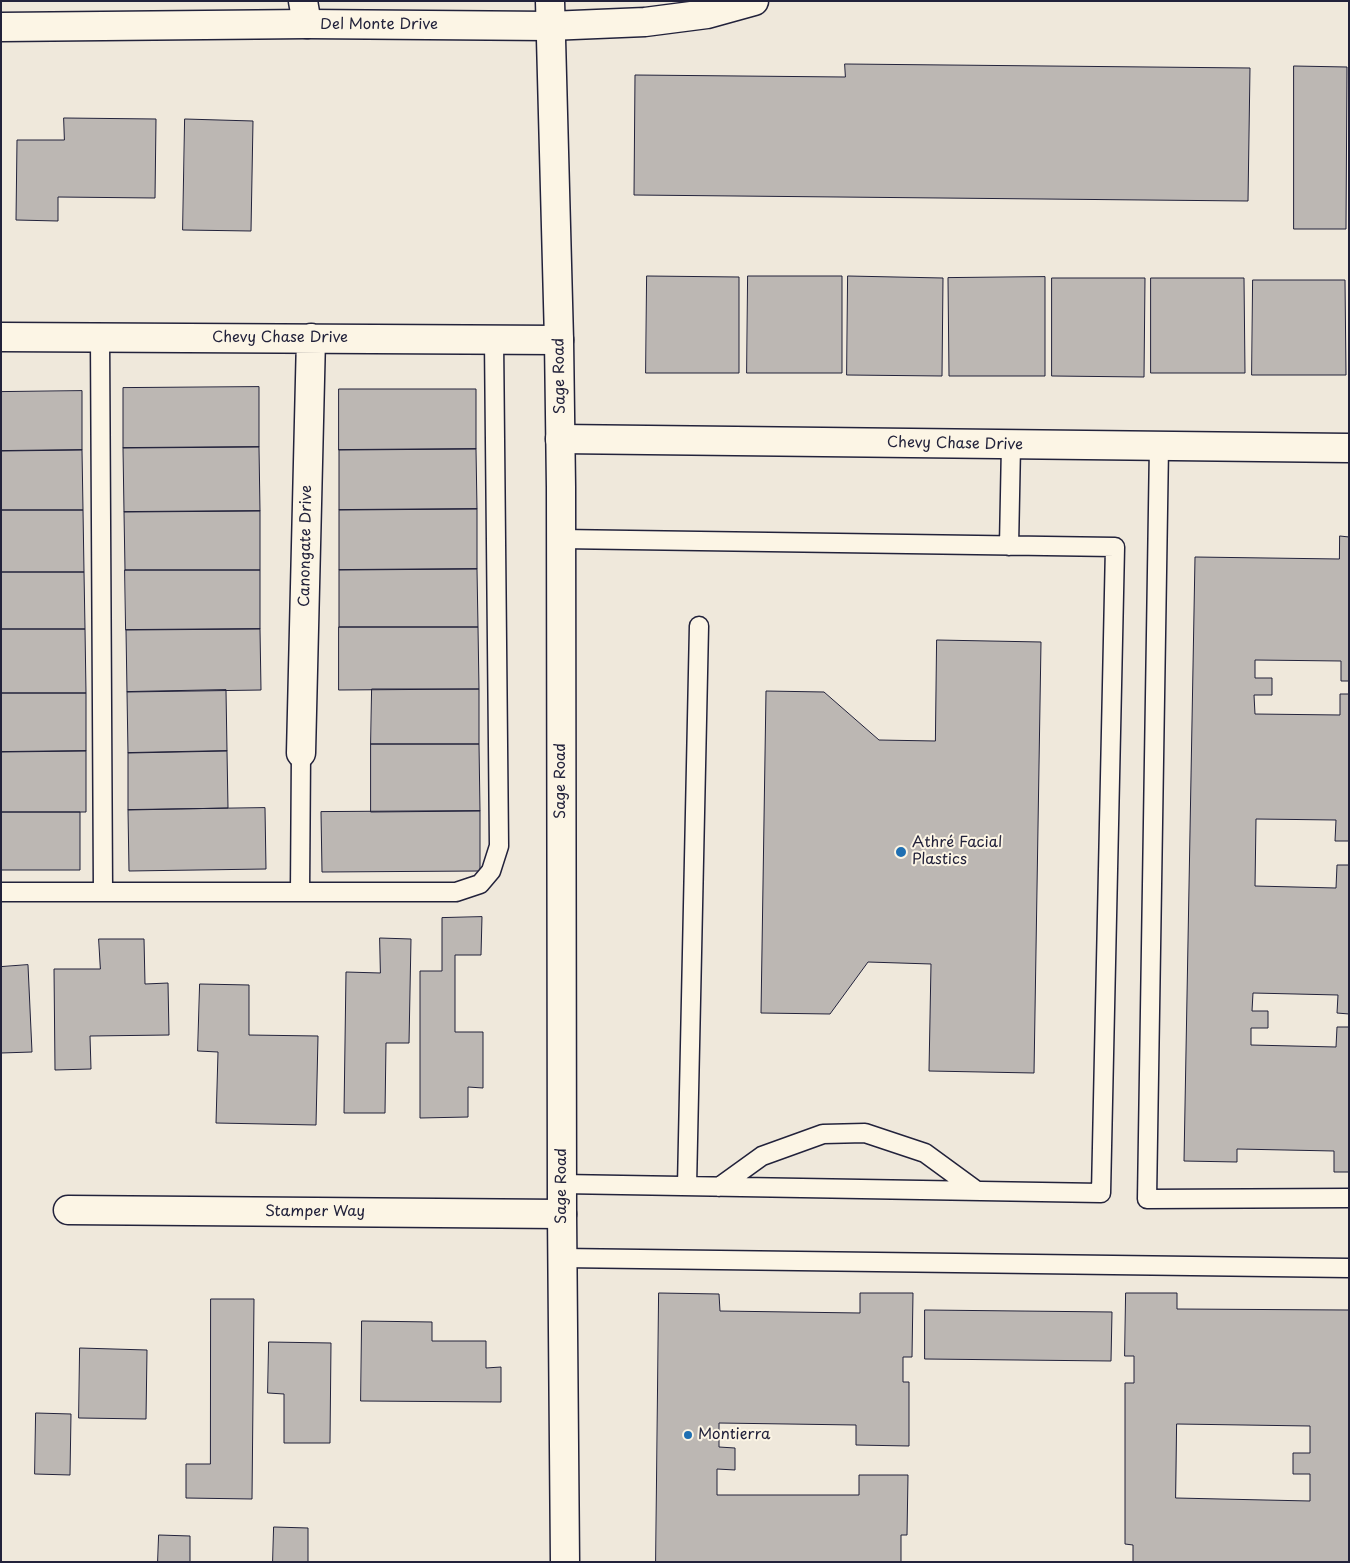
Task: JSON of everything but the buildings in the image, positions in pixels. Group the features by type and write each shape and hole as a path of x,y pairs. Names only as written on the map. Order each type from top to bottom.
{"street":[{"name":"Del Monte Drive","path":"1,28 305,13 549,14 645,22 707,14 754,1"},
{"name":"Sage Road","path":"549,14 559,340 562,1258 565,1562"},
{"name":"Chevy Chase Drive","path":"1,337 559,340"},
{"name":"Canongate Drive","path":"301,753 311,338"},
{"name":"Chevy Chase Drive","path":"560,439 1349,448"},
{"name":"Stamper Way","path":"68,1210 562,1214"}],"lane":[{"path":"100,338 102,892"},
{"path":"1,892 456,892 480,884 490,871 499,846 494,339"},
{"path":"1009,546 1011,444"},
{"path":"1159,446 1147,1199 1349,1198"},
{"path":"560,539 1115,547 1100,1193 562,1184"},
{"path":"687,1186 699,626"},
{"path":"300,892 301,753"},
{"path":"719,1187 762,1156 823,1134 865,1133 925,1153 977,1191"},
{"path":"562,1258 1349,1268"}],"place":[{"name":"Athré Facial Plastics","path":"901,852"},
{"name":"Montierra","path":"688,1435"}]}
